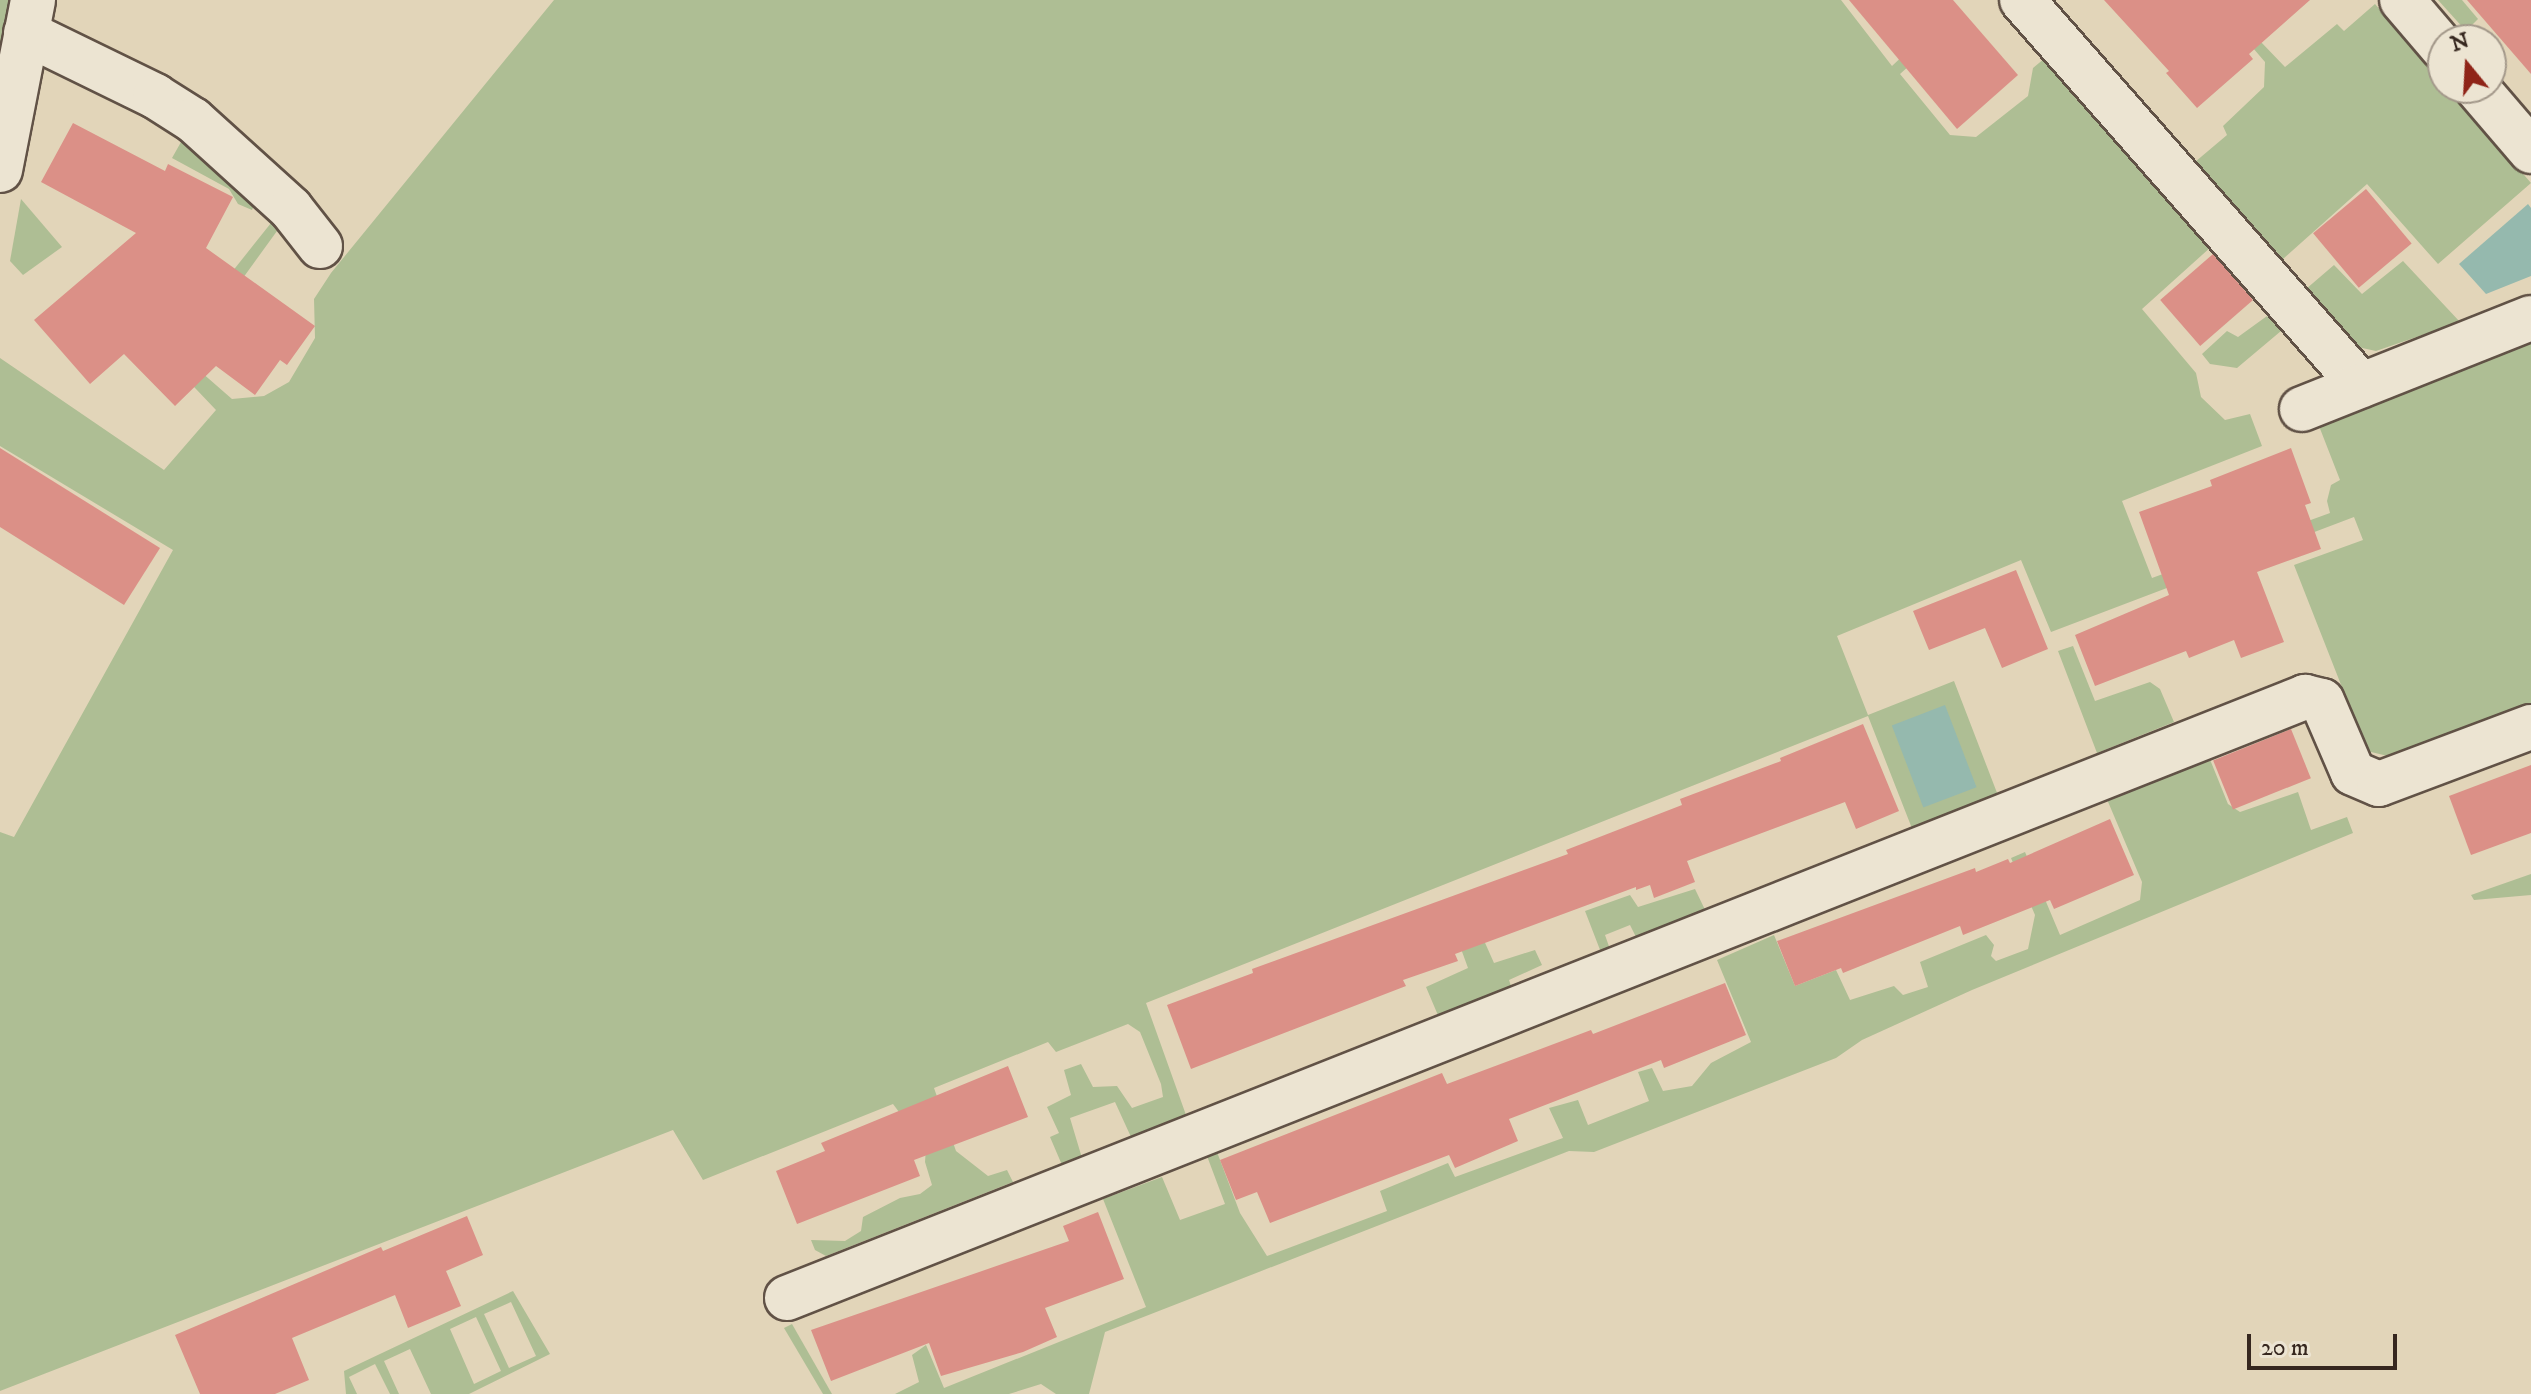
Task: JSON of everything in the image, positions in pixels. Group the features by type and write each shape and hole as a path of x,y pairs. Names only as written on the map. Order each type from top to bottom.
{"street":[{"path":"2022,0 2361,385"},
{"path":"2402,0 2427,29"},
{"path":"0,170 29,17 193,120 291,209 320,246"},
{"path":"2491,104 2531,151"},
{"path":"2302,409 2531,318"},
{"path":"787,1298 2305,697 2322,701 2353,773 2379,784 2531,727"}],"green space":[{"path":"0,0 13,0 0,70"},
{"path":"554,0 1841,0 1892,66 1943,18 1962,18 1900,74 1950,135 1976,137 2028,96 2033,68 2045,58 2212,246 2142,309 2196,373 2201,397 2225,420 2250,414 2262,446 2122,501 2152,578 2330,513 2327,501 2331,485 2340,480 2319,426 2531,340 2531,707 2396,758 2367,751 2294,565 2363,540 2354,517 2051,632 2021,560 1837,636 1868,715 1954,681 1999,798 1913,831 1868,716 1146,1003 1186,1115 1131,1137 1115,1102 1070,1118 1082,1158 1062,1165 1050,1137 1059,1133 1047,1107 1071,1095 1064,1070 1081,1064 1093,1087 1117,1086 1132,1108 1163,1097 1161,1084 1140,1032 1128,1024 1056,1052 1048,1042 934,1088 956,1151 988,1176 1007,1170 1013,1182 826,1256 815,1250 811,1240 845,1241 861,1231 863,1217 900,1198 920,1194 932,1185 925,1162 926,1148 893,1104 703,1180 673,1130 0,1391 0,832 14,837 173,550 0,446 0,358 164,470 216,410 95,283 220,287 271,223 277,231 185,358 232,399 264,396 289,382 315,338 314,299 331,273"},
{"path":"2438,0 2462,0 2478,19 2473,24 2460,24"},
{"path":"2375,4 2427,64 2427,104 2463,104 2531,183 2438,264 2367,184 2283,259 2195,162 2227,135 2223,126 2264,87 2265,62 2228,19 2236,16 2285,67 2337,24 2344,31"},
{"path":"185,135 256,201 252,210 238,204 229,189 172,158"},
{"path":"21,199 62,247 23,275 10,261"},
{"path":"2403,261 2460,322 2376,351 2353,346 2306,289 2334,265 2362,294"},
{"path":"2267,316 2281,331 2237,368 2210,364 2202,354 2227,331 2238,337"},
{"path":"2073,646 2095,701 2150,682 2160,689 2174,722 2097,753 2058,651"},
{"path":"2209,757 2228,804 2240,812 2298,792 2311,830 2347,817 2353,833 1972,990 1862,1040 1836,1058 1594,1152 1569,1151 1105,1332 1089,1394 1056,1394 1041,1384 1009,1394 895,1394 919,1382 912,1355 926,1345 944,1388 1146,1307 1103,1199 1162,1177 1180,1220 1225,1204 1207,1156 1217,1152 1240,1213 1267,1256 1387,1211 1380,1191 1448,1163 1455,1177 1563,1138 1549,1108 1578,1100 1588,1125 1649,1101 1638,1072 1652,1068 1663,1091 1692,1086 1711,1063 1751,1042 1717,960 1774,935 1795,986 1836,970 1850,1000 1894,986 1903,995 1928,987 1920,962 1986,935 1994,945 1991,956 1996,961 2028,949 2035,915 2011,858 2025,852 2060,935 2140,900 2142,882 2106,797"},
{"path":"2531,874 2531,895 2474,900 2471,895"},
{"path":"1695,889 1708,916 1639,943 1630,925 1605,935 1612,955 1602,955 1585,911 1630,895 1638,907"},
{"path":"1470,909 1494,963 1535,950 1542,965 1509,980 1513,992 1440,1020 1426,987 1468,968 1456,935"},
{"path":"513,1291 550,1354 469,1394 431,1394 410,1349 384,1361 399,1394 390,1394 375,1364 349,1377 357,1394 346,1394 344,1371","holes":["511,1302 536,1356 509,1368 484,1314","476,1317 501,1371 474,1384 450,1329"]},
{"path":"792,1324 832,1394 823,1394 784,1328"}],"water":[{"path":"2528,204 2531,208 2531,276 2486,294 2459,264"},
{"path":"1945,705 1977,787 1923,808 1892,725"}],"building":[{"path":"1849,0 1953,0 2018,75 1957,129"},
{"path":"2104,0 2310,0 2249,54 2253,59 2197,108 2166,73 2169,71"},
{"path":"2467,0 2531,0 2531,74 2507,46 2507,24 2488,24"},
{"path":"73,123 165,171 168,164 233,197 206,248 315,326 287,365 280,360 255,395 216,366 175,406 124,354 90,384 34,320 136,233 41,182"},
{"path":"2366,189 2412,243 2359,288 2313,233"},
{"path":"2213,254 2253,300 2200,346 2160,300"},
{"path":"0,448 160,548 124,605 0,527"},
{"path":"2291,448 2311,503 2305,505 2321,549 2257,572 2284,642 2241,658 2234,640 2189,658 2186,651 2095,686 2075,635 2169,595 2139,512 2212,486 2210,480"},
{"path":"2016,570 2048,649 2002,668 1985,628 1929,650 1913,611"},
{"path":"1863,724 1899,811 1856,829 1845,802 1687,861 1695,882 1654,898 1650,885 1636,890 1636,887 1455,954 1458,961 1403,980 1406,986 1191,1069 1167,1005 1253,973 1252,969 1568,854 1566,850 1682,805 1680,799 1781,761 1780,758"},
{"path":"2291,729 2311,778 2233,810 2213,760"},
{"path":"2531,765 2531,833 2471,855 2449,796"},
{"path":"2110,819 2134,875 2054,909 2050,900 1963,935 1960,926 1843,973 1841,968 1795,986 1777,941 1975,868 1976,872 2008,859 2010,863"},
{"path":"1725,983 1746,1035 1664,1068 1661,1060 1509,1119 1518,1141 1455,1168 1449,1155 1270,1223 1257,1192 1236,1200 1220,1160 1442,1073 1447,1084 1591,1030 1593,1034"},
{"path":"1008,1066 1028,1117 914,1160 920,1176 797,1224 776,1171 825,1151 821,1143"},
{"path":"1098,1212 1124,1279 1045,1308 1057,1337 1023,1352 941,1376 929,1343 831,1381 811,1330 1069,1241 1063,1226"},
{"path":"467,1216 483,1255 446,1271 461,1306 408,1328 395,1295 292,1338 309,1380 275,1394 200,1394 175,1335 381,1247 383,1251"}]}
